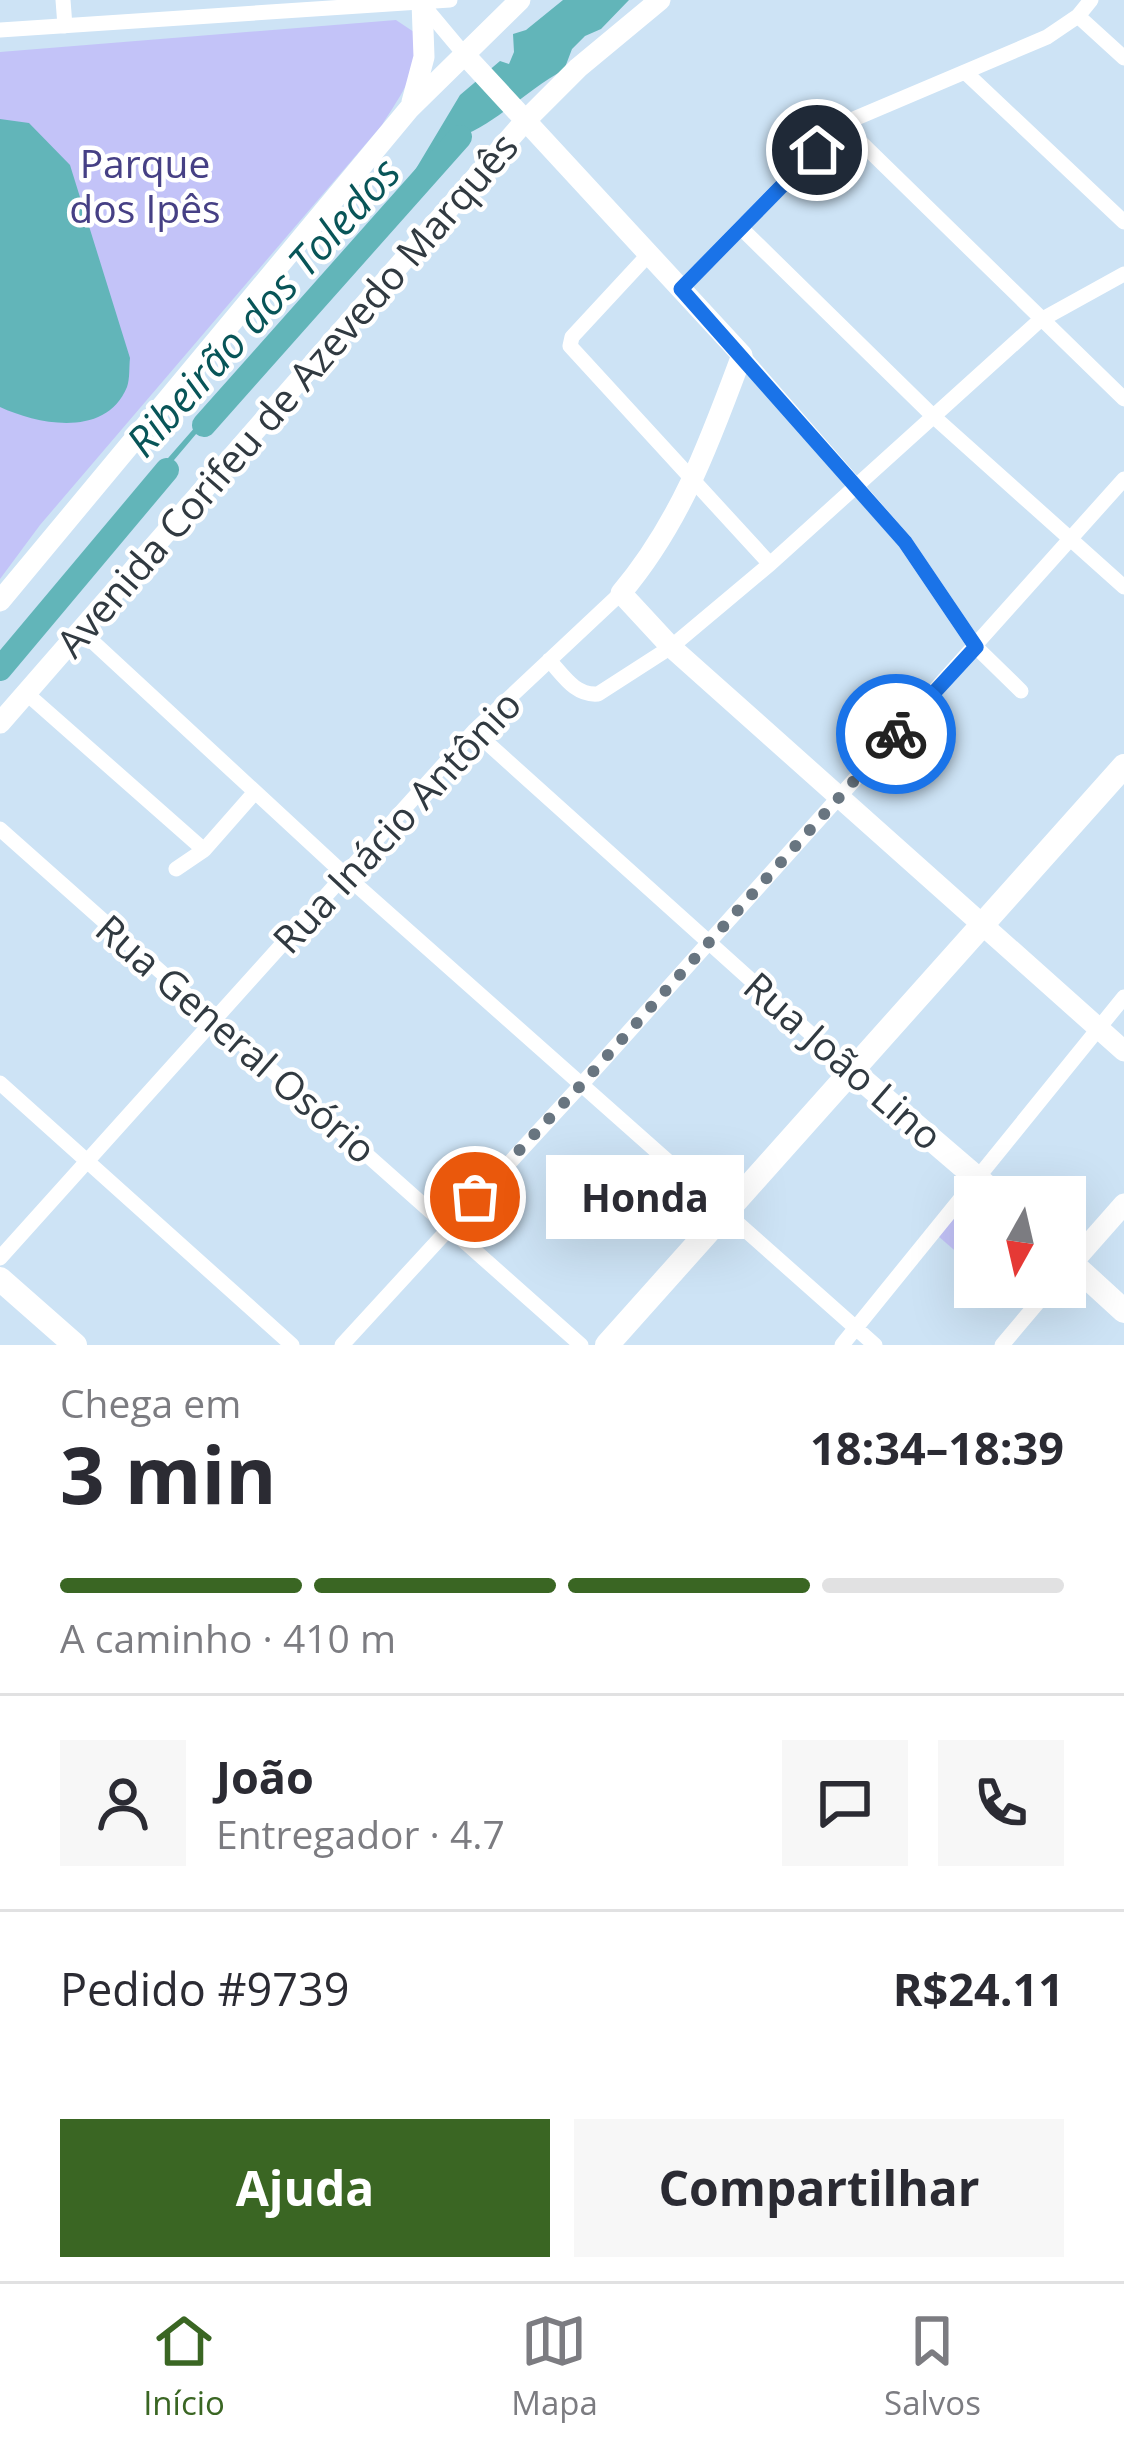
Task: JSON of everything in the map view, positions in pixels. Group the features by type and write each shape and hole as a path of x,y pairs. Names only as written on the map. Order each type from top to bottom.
{"main road":[{"name":"Avenida Corifeu de Azevedo Marquês","path":"0,601 409,110 469,59 520,0"},
{"name":"Avenida Corifeu de Azevedo Marquês","path":"0,723 520,116 659,0"},
{"path":"409,110 424,57 422,1"},
{"name":"Avenida Corifeu de Azevedo Marquês","path":"469,59 520,116"},
{"path":"520,116 742,355"},
{"name":"Rua Inácio Antônio","path":"622,593 665,537 694,483 742,355"},
{"path":"622,593 671,647 1124,1051"},
{"path":"607,1345 1124,766"},
{"name":"Rua João Lino","path":"852,1070 975,1176"},
{"path":"1086,1244 1124,1204"},
{"path":"0,1279 75,1345"},
{"path":"1086,1280 1124,1311"}],"street":[{"path":"62,0 65,26"},
{"path":"183,0 184,18"},
{"path":"0,30 302,5 450,0"},
{"path":"681,289 842,124 1047,37 1078,16 1091,0"},
{"path":"422,1 469,59"},
{"path":"1078,16 1124,58"},
{"path":"966,73 1124,222"},
{"path":"842,124 1124,399"},
{"path":"742,229 933,416 1124,587"},
{"path":"649,254 572,337 570,346 770,564"},
{"path":"549,659 572,686 598,694 671,647 1039,321 1124,274"},
{"path":"742,355 905,542 976,647 1021,691"},
{"path":"342,1345 1124,479"},
{"name":"Rua Inácio Antônio","path":"0,1258 474,731 622,593"},
{"path":"80,629 344,874 875,1345"},
{"path":"26,693 204,850"},
{"name":"Rua João Lino","path":"474,731 852,1070"},
{"path":"176,869 204,850 255,792"},
{"name":"Rua General Osório","path":"0,829 581,1345"},
{"path":"979,1176 1124,998"},
{"path":"0,1083 292,1345"},
{"path":"842,1345 954,1207"},
{"path":"1002,1345 1033,1308"}],"green space":[{"name":"Parque dos Ipês","path":"396,20 414,32 415,57 408,81 382,125 40,525 0,579 0,52"},
{"path":"954,1219 954,1250 938,1236"}],"shaded area":[{"path":"563,0 629,0 601,29 572,49 564,70 460,137 224,401 9,655 85,553 405,187 460,95 500,61 509,64 513,34 526,30"},
{"path":"0,119 29,123 70,165 130,358 128,384 117,403 88,420 52,422 0,407"}],"waterway":[{"name":"Ribeirão dos Toledos","path":"204,425 460,137"},
{"name":"Ribeirão dos Toledos","path":"0,669 167,470"}],"way so far":[{"path":"475,1197 896,734"}],"place":[{"name":"Honda","path":"475,1197"}],"route":[{"path":"817,150 681,289 905,542 976,647 896,734"}]}
